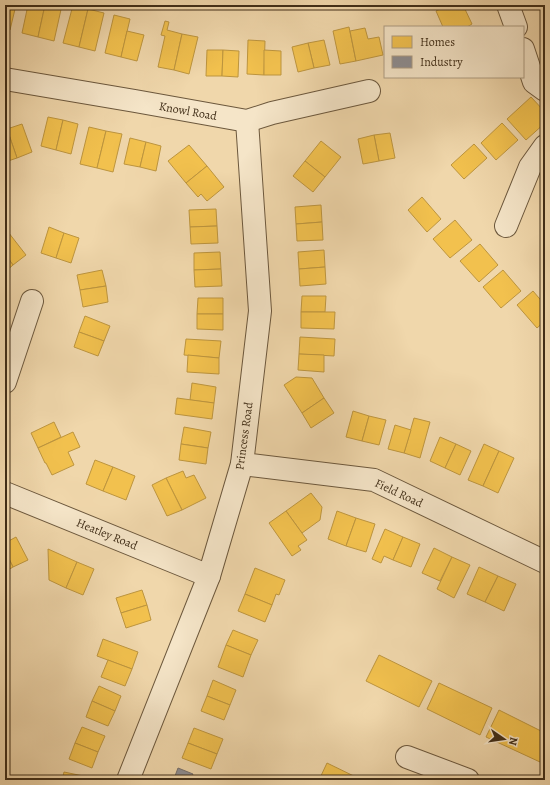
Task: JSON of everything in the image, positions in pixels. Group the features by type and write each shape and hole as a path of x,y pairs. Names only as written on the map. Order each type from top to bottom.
{"street":[{"path":"508,5 516,26"},
{"path":"524,52 534,82 545,90"},
{"name":"Knowl Road","path":"5,79 247,121 272,112 369,91"},
{"name":"Princess Road","path":"128,780 209,576 242,464 260,311 247,121"},
{"path":"506,226 530,167 545,146"},
{"path":"5,382 32,301"},
{"name":"Field Road","path":"242,464 374,480 545,562"},
{"name":"Heatley Road","path":"5,493 209,576"},
{"path":"407,757 468,780"}],"building: Homes":[{"path":"5,5 16,5 10,30 5,29"},
{"path":"28,5 45,5 38,37 22,33"},
{"path":"45,5 62,5 54,41 38,37"},
{"path":"73,5 88,9 79,47 63,43"},
{"path":"448,5 463,5 472,24 469,26 443,26 436,11"},
{"path":"88,9 104,13 95,51 79,47"},
{"path":"114,15 130,19 121,57 105,53"},
{"path":"165,21 169,22 167,30 182,34 174,70 158,67 165,36 161,35"},
{"path":"349,27 356,61 340,64 333,31"},
{"path":"365,28 368,39 379,37 383,55 356,61 350,31"},
{"path":"127,31 144,35 137,61 121,57"},
{"path":"182,34 198,37 189,74 174,70"},
{"path":"248,40 265,41 264,75 247,74"},
{"path":"324,40 330,65 314,68 308,43"},
{"path":"308,43 314,68 298,72 292,47"},
{"path":"207,50 223,50 222,76 206,76"},
{"path":"223,50 239,51 238,77 222,76"},
{"path":"264,50 281,51 281,75 264,75"},
{"path":"531,97 545,112 545,123 526,140 507,119"},
{"path":"48,117 63,120 56,150 41,146"},
{"path":"63,120 78,124 71,154 56,150"},
{"path":"502,123 518,140 496,160 481,143"},
{"path":"22,124 32,152 17,158 7,129"},
{"path":"89,127 106,131 97,168 80,164"},
{"path":"7,129 17,158 5,162 5,130"},
{"path":"106,131 122,134 113,172 97,168"},
{"path":"390,133 395,158 379,161 374,135"},
{"path":"374,135 379,161 363,164 358,139"},
{"path":"130,138 146,142 140,167 124,164"},
{"path":"321,141 341,157 325,177 305,161"},
{"path":"146,142 161,146 156,171 140,167"},
{"path":"474,144 487,158 464,179 451,165"},
{"path":"189,145 207,166 186,183 168,161"},
{"path":"305,161 325,177 313,192 293,176"},
{"path":"207,166 224,187 207,201 201,194 198,197 186,183"},
{"path":"422,197 441,219 427,232 408,210"},
{"path":"321,205 322,222 296,224 295,207"},
{"path":"216,209 217,226 190,227 189,210"},
{"path":"455,220 472,240 450,258 433,239"},
{"path":"322,222 323,240 297,241 296,224"},
{"path":"217,226 218,243 191,244 190,227"},
{"path":"49,227 64,233 56,258 41,253"},
{"path":"5,228 26,255 13,265 5,254"},
{"path":"64,233 79,238 71,263 56,258"},
{"path":"480,244 498,265 479,282 460,261"},
{"path":"324,250 325,267 299,269 298,252"},
{"path":"220,252 221,269 194,270 194,253"},
{"path":"5,254 13,265 5,272"},
{"path":"325,267 326,284 300,286 299,269"},
{"path":"221,269 222,286 195,287 194,270"},
{"path":"102,270 106,286 80,290 77,275"},
{"path":"503,270 521,291 501,308 483,287"},
{"path":"106,286 108,302 83,307 80,290"},
{"path":"533,291 545,305 545,321 537,328 517,305"},
{"path":"302,296 326,296 325,312 301,312"},
{"path":"198,298 223,298 223,314 197,314"},
{"path":"301,312 335,312 334,329 301,328"},
{"path":"197,314 223,314 223,330 197,329"},
{"path":"85,316 110,326 104,341 79,332"},
{"path":"79,332 104,341 98,356 74,347"},
{"path":"300,337 335,339 334,356 299,354"},
{"path":"186,339 221,341 219,358 184,355"},
{"path":"299,354 324,355 324,372 298,370"},
{"path":"188,355 219,358 219,374 187,372"},
{"path":"296,377 312,378 324,398 302,413 284,385"},
{"path":"192,383 216,387 214,403 190,400"},
{"path":"177,398 214,403 212,419 175,414"},
{"path":"324,398 334,413 311,428 302,413"},
{"path":"353,411 369,416 362,441 346,437"},
{"path":"369,416 386,420 379,445 362,441"},
{"path":"414,418 430,422 420,458 404,453"},
{"path":"54,422 61,437 38,448 31,433"},
{"path":"395,425 411,430 404,453 388,449"},
{"path":"184,427 211,432 208,448 181,444"},
{"path":"73,432 80,447 68,452 74,465 52,475 38,448"},
{"path":"440,437 456,444 445,468 430,461"},
{"path":"181,444 208,448 206,464 179,460"},
{"path":"456,444 471,451 460,475 445,468"},
{"path":"484,444 499,451 483,486 468,480"},
{"path":"499,451 514,458 498,493 483,486"},
{"path":"95,460 113,467 103,491 86,484"},
{"path":"113,467 135,476 126,500 103,491"},
{"path":"183,471 186,478 194,475 206,498 182,510 166,478"},
{"path":"166,478 182,510 167,516 152,485"},
{"path":"311,493 322,507 320,520 302,533 286,511"},
{"path":"286,511 307,540 298,546 301,550 292,556 269,523"},
{"path":"337,511 356,518 346,546 328,539"},
{"path":"356,518 375,524 366,552 346,546"},
{"path":"385,529 403,537 393,560 384,556 381,563 372,559"},
{"path":"16,537 28,560 13,567 5,551 5,543"},
{"path":"403,537 420,544 411,567 393,560"},
{"path":"434,548 452,557 440,581 422,573"},
{"path":"48,549 77,562 66,588 49,580"},
{"path":"5,551 13,567 5,572"},
{"path":"452,557 470,565 454,598 437,589"},
{"path":"77,562 94,569 83,595 66,588"},
{"path":"479,567 498,576 485,602 467,594"},
{"path":"255,568 285,580 279,595 276,594 272,605 245,594"},
{"path":"498,576 516,584 504,611 485,602"},
{"path":"142,590 147,605 121,613 116,598"},
{"path":"245,594 272,605 265,622 238,611"},
{"path":"147,605 151,620 126,628 121,613"},
{"path":"233,630 258,640 251,655 226,645"},
{"path":"103,639 138,652 132,669 97,656"},
{"path":"226,645 251,655 243,677 218,667"},
{"path":"379,655 432,681 419,707 366,681"},
{"path":"108,660 132,669 125,686 101,677"},
{"path":"213,680 236,690 230,705 207,696"},
{"path":"439,683 492,708 480,735 427,709"},
{"path":"99,686 121,696 115,711 92,701"},
{"path":"207,696 230,705 224,720 201,711"},
{"path":"92,701 115,711 108,726 86,717"},
{"path":"499,710 545,733 545,751 540,762 486,737"},
{"path":"82,727 105,736 98,752 75,743"},
{"path":"194,728 223,739 217,754 188,743"},
{"path":"75,743 98,752 92,768 69,759"},
{"path":"188,743 217,754 211,769 182,758"},
{"path":"327,763 362,780 319,780"},
{"path":"64,772 88,777 87,780 62,780"}],"building: Industry":[{"path":"178,768 193,774 190,780 175,776"}]}
